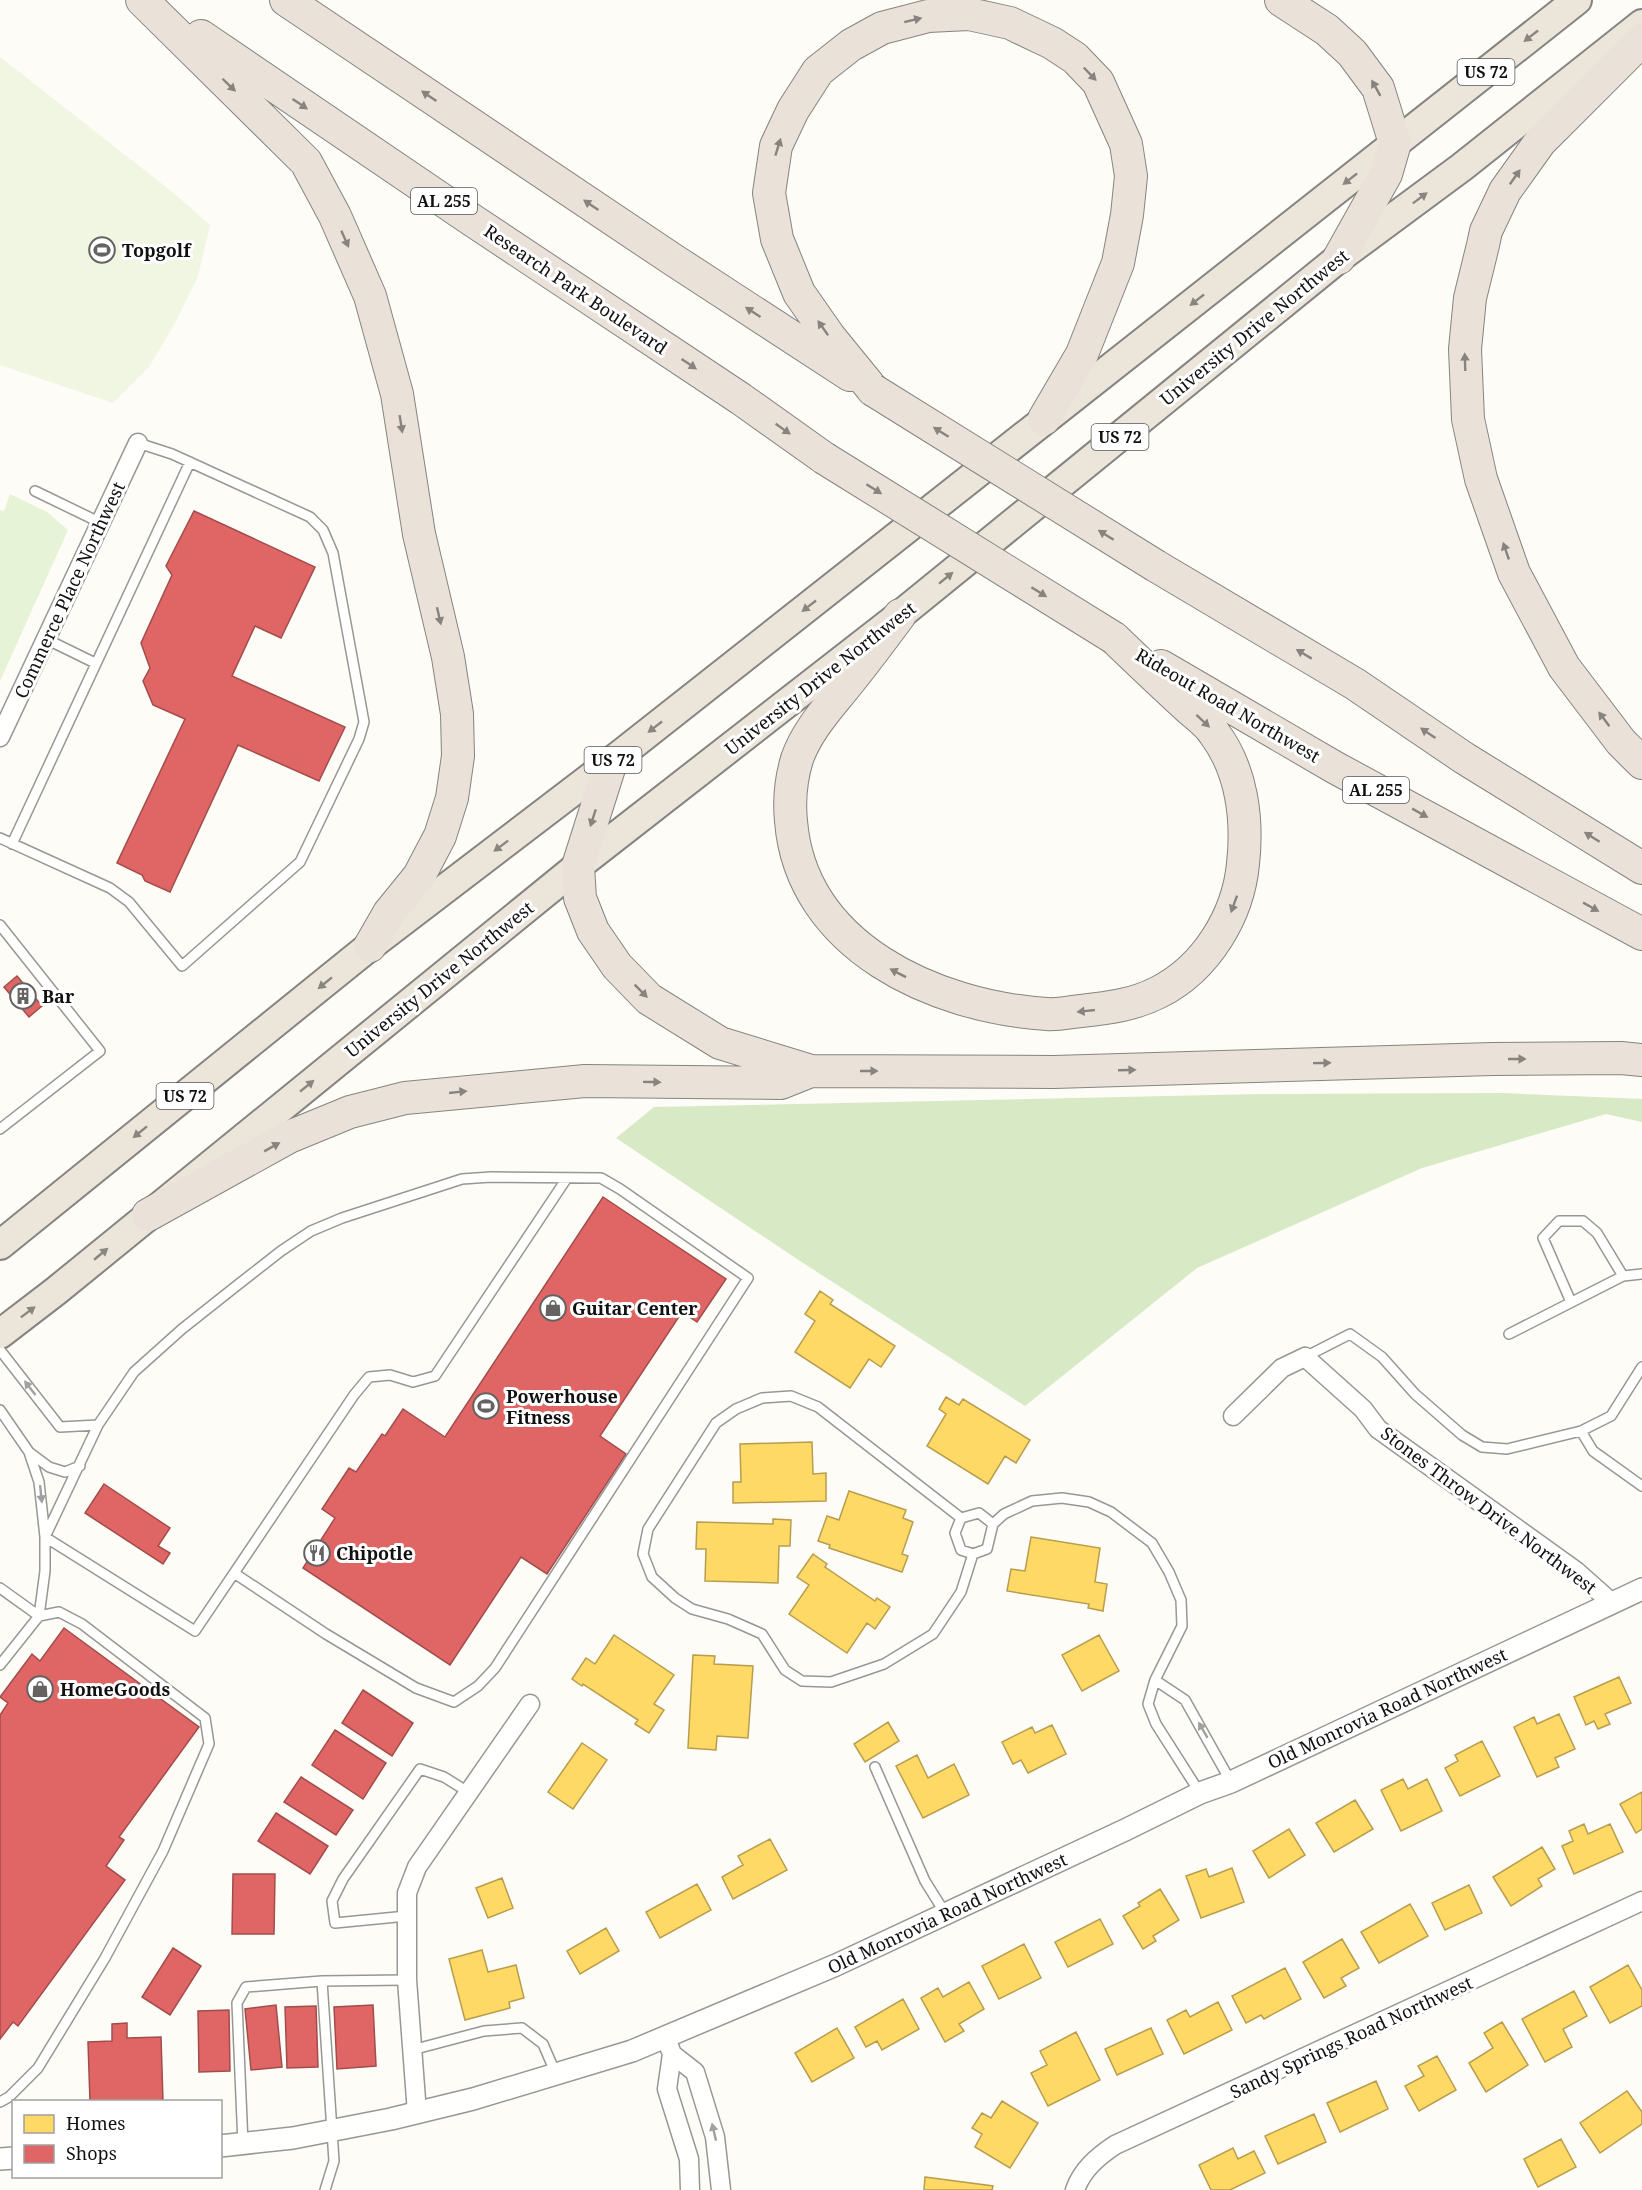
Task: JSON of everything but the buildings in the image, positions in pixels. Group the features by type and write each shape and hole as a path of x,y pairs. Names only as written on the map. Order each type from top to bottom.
{"highway":[{"path":"142,0 306,162 334,216 370,296 396,394 419,534 448,657 457,714 458,756 452,798 440,836 419,876 389,913 370,946"},
{"name":"Research Park Boulevard","path":"148,0 450,206 741,399 824,458"},
{"path":"286,0 672,259 873,390 1156,566 1354,684 1464,758 1642,868"},
{"path":"1281,0 1327,30 1352,53 1378,88 1395,142 1386,174 1339,258"},
{"name":"US 72","path":"0,1245 370,946 611,762 1577,0"},
{"path":"873,390 829,336 799,293 777,239 769,194 776,146 793,110 818,70 851,45 882,28 928,16 969,14 1010,23 1052,43 1075,58 1098,82 1126,144 1131,176 1127,215 1118,263 1082,354 1044,419"},
{"name":"University Drive Northwest","path":"0,1334 56,1291 578,866 900,615 1339,258 1462,167 1642,24"},
{"path":"1642,40 1540,142 1505,191 1486,231 1470,298 1465,349 1468,419 1472,439 1481,479 1514,573 1564,667 1621,742 1642,763"},
{"name":"Rideout Road Northwest","path":"824,458 1114,638 1334,767 1642,934"},
{"path":"900,615 817,720 797,759 789,801 793,843 804,874 821,907 851,941 884,966 923,986 990,1006 1049,1014 1119,1007 1159,992 1192,970 1211,947 1228,920 1241,884 1246,837 1242,797 1233,766 1214,732 1114,638"},
{"path":"611,762 578,866 580,898 592,931 616,966 649,999 720,1043 811,1071 1054,1072 1492,1059 1621,1058 1642,1060"},
{"path":"148,1215 289,1137 350,1112 405,1098 585,1081 782,1083 811,1071"}],"street":[{"name":"Commerce Place Northwest","path":"0,737 5,714 46,639 138,443"},
{"path":"1233,1416 1282,1368 1305,1357"},
{"name":"Stones Throw Drive Northwest","path":"1305,1357 1363,1409 1378,1429 1576,1570 1612,1603"},
{"name":"Old Monrovia Road Northwest","path":"222,2146 293,2138 417,2113 474,2099 632,2051 669,2046 765,1996 1642,1589"},
{"path":"417,2113 407,1980 406,1893 417,1867 530,1704"},
{"name":"Sandy Springs Road Northwest","path":"1075,2190 1078,2180 1096,2158 1114,2145 1642,1901"},
{"path":"669,2046 667,2089 689,2159 690,2190"},
{"path":"669,2046 695,2072 716,2137 721,2190"}],"lane":[{"path":"0,838 110,888 129,902 182,966 300,862 359,739 364,722 333,553 323,530 310,517 190,462 138,443"},
{"path":"12,844 190,462"},
{"path":"35,491 100,523"},
{"path":"46,639 95,663"},
{"path":"0,925 100,1052 0,1129"},
{"path":"45,1537 195,1630 354,1395 369,1377 390,1375 413,1382 435,1376 567,1178"},
{"path":"45,1537 98,1425 134,1372 182,1329 281,1251 311,1231 342,1218 462,1179 601,1178 748,1278 495,1668 478,1686 454,1702 416,1688 326,1634 234,1573"},
{"path":"1571,1302 1543,1238 1559,1221 1583,1221 1598,1233 1623,1276"},
{"path":"1509,1334 1623,1276 1642,1274"},
{"path":"1305,1357 1350,1334 1382,1357 1415,1394 1462,1435 1482,1447 1507,1449 1581,1431 1611,1416 1642,1366"},
{"path":"0,1350 60,1427 98,1425"},
{"path":"961,1518 818,1407 791,1396 762,1398 736,1408 716,1423 648,1529 644,1554 652,1577 675,1598 692,1609 728,1619 762,1634 785,1670 802,1681 821,1682 831,1682 884,1664 933,1634 961,1592 973,1554"},
{"path":"0,1410 29,1452 39,1482 45,1537 45,1570 39,1616 0,1665"},
{"path":"1581,1431 1593,1451 1642,1486"},
{"path":"29,1452 49,1467 65,1472 80,1466"},
{"path":"961,1518 955,1533 961,1550 973,1554 987,1549 993,1524 1004,1514 1032,1501 1062,1498 1089,1502 1111,1512 1152,1543 1169,1572 1181,1600 1182,1626 1155,1680 1148,1704 1156,1724 1200,1793"},
{"path":"961,1518 979,1513 993,1524"},
{"path":"0,1588 39,1616 59,1612 82,1624 205,1718 209,1744 163,1851 105,1958 38,2068 9,2097 0,2102"},
{"path":"1155,1680 1185,1700 1219,1758 1230,1782"},
{"path":"875,1767 925,1881 945,1913"},
{"path":"407,1916 335,1923 332,1901 343,1879 420,1769 444,1778 468,1792"},
{"path":"243,2144 237,2003 246,1987 322,1981 407,1980"},
{"path":"322,1981 333,2162 325,2190"},
{"path":"412,2050 484,2031 522,2028 543,2044 556,2074"}],"green space":[{"name":"Topgolf","path":"0,57 171,191 210,225 198,276 176,321 149,367 113,403 0,365"},
{"path":"10,494 47,512 68,530 0,681 0,510 4,511"},
{"path":"1502,1093 1642,1099 1642,1122 1606,1114 1422,1168 1197,1268 1025,1406 797,1259 616,1138 654,1107 1260,1094"}],"place":[{"name":"Topgolf","path":"102,250"},
{"name":"Bar","path":"23,996"},
{"name":"Guitar Center","path":"553,1308"},
{"name":"Powerhouse Fitness","path":"486,1406"},
{"name":"Chipotle","path":"317,1553"},
{"name":"HomeGoods","path":"40,1689"}]}
